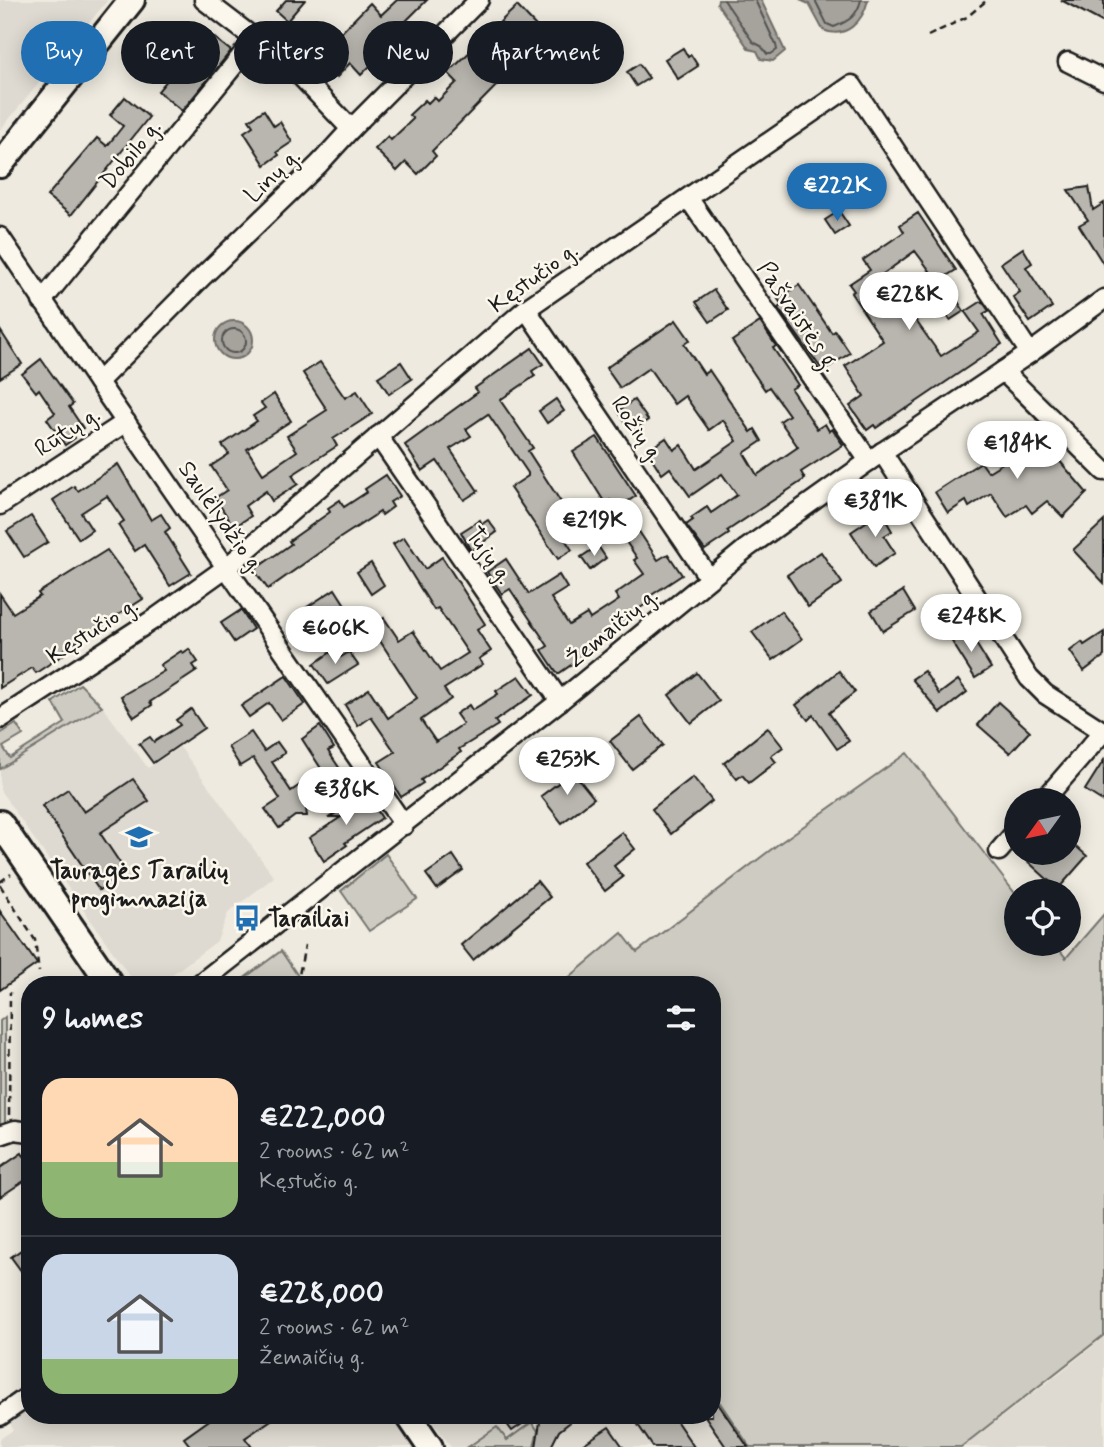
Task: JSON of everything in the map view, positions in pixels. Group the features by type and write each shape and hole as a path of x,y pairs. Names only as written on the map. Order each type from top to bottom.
{"main road":[{"path":"0,165 132,0"},
{"path":"0,823 105,976"},
{"path":"414,1424 430,1447"}],"street":[{"path":"204,0 234,22"},
{"name":"Linų g.","path":"97,382 320,164 478,0"},
{"path":"1068,62 1104,80"},
{"name":"Dobilo g.","path":"42,301 234,65"},
{"path":"308,84 351,129"},
{"name":"Kęstučio g.","path":"0,719 154,619 227,567 526,309 852,85 1030,353"},
{"name":"Pašvaistės g.","path":"689,198 875,456 1029,678 1045,694 1104,732"},
{"name":"Saulėlydžio g.","path":"0,237 97,382 404,825"},
{"name":"Žemaičių g.","path":"210,976 561,701 709,578 875,456 1030,353 1104,299"},
{"name":"Rožių g.","path":"526,309 709,578"},
{"path":"1003,371 1104,471"},
{"name":"Rūtų g.","path":"0,505 126,422"},
{"name":"Tujų g.","path":"378,436 561,701"},
{"path":"1055,788 1104,732"},
{"path":"999,851 1004,845"},
{"path":"4,1134 21,1131"},
{"path":"0,1416 21,1401"}],"path":[{"path":"928,36 967,17 987,0"},
{"path":"15,871 0,883 35,940 39,972"},
{"path":"299,976 305,945"},
{"path":"4,1134 10,992"}],"shaded area":[{"path":"0,0 108,0 91,21 21,21 21,84 38,84 0,130"},
{"path":"80,684 102,706 0,769 0,734 16,724 23,735 3,747 10,758 65,723 53,702"},
{"name":"Tauragės Tarailių progimnazija","path":"102,706 148,768 180,747 274,877 228,913 217,941 170,976 130,976 0,790 0,769"},
{"path":"907,753 1004,879 1004,956 1081,956 1081,941 1104,914 1104,1335 961,1447 750,1447 721,1404 721,976 571,976 622,933 637,952 777,845"},
{"path":"386,854 417,899 369,931 341,891"},
{"path":"281,951 298,976 247,976"},
{"path":"5,1017 5,1128 0,1130 0,1021"},
{"path":"1104,1337 1104,1447 962,1447 1052,1379"},
{"path":"21,1401 21,1424 399,1424 415,1447 0,1447 0,1439 13,1430 6,1412"},
{"path":"721,1404 750,1447 534,1447 537,1431 507,1440 497,1427 468,1447 451,1447 435,1424 721,1424"},
{"path":"529,1424 533,1424 538,1431 534,1447 468,1447 497,1427 507,1440"}],"water":[{"path":"718,0 761,0 785,51 773,61 761,59 757,51 749,49 717,3"},
{"path":"800,0 868,0 862,15 852,27 831,32 823,30 809,4"},
{"path":"234,321 247,327 253,340 247,353 234,359 221,353 215,340 221,327"}],"building":[{"path":"286,0 305,0 287,21 276,11"},
{"path":"397,0 427,0 406,21 363,21 361,75 349,64 349,25 370,3 381,15"},
{"path":"1061,0 1104,0 1104,23"},
{"path":"517,6 531,21 501,21"},
{"path":"220,42 231,51 220,64"},
{"path":"683,48 698,66 678,79 665,59"},
{"path":"467,55 467,84 498,84 432,151 436,156 418,174 406,162 397,171 375,149 388,136 391,140 413,119 409,115 425,100 428,103 434,97 438,101 457,82 453,78 453,68"},
{"path":"639,64 649,78 636,86 627,72"},
{"path":"164,84 204,84 182,111 158,91"},
{"path":"125,97 149,117 71,215 47,196 97,138 107,146 123,126 110,115"},
{"path":"264,110 274,126 280,122 292,142 277,152 279,155 265,165 244,132 253,126 249,120"},
{"path":"1089,187 1093,210 1104,203 1104,265 1079,225 1088,220 1068,190"},
{"path":"839,211 849,226 835,235 825,220"},
{"path":"918,213 956,270 945,277 948,280 945,282 964,311 950,320 922,276 930,271 915,251 879,277 909,321 914,318 941,356 979,332 965,312 982,301 989,311 983,314 1002,344 906,409 876,428 874,425 867,430 850,406 864,396 845,366 883,341 851,293 854,291 849,284 870,270 863,260 904,232 900,225"},
{"path":"1023,248 1032,263 1026,267 1052,307 1030,322 1013,297 1020,292 1001,263"},
{"path":"799,285 832,333 835,331 850,353 823,371 778,308 782,305 778,299"},
{"path":"714,290 728,310 710,322 696,302"},
{"path":"676,320 690,340 684,344 704,374 709,370 751,432 755,429 762,441 744,453 757,475 798,447 780,421 789,415 769,387 765,390 732,341 760,322 776,346 773,348 798,385 791,389 817,429 825,424 843,445 801,472 805,479 727,531 729,534 705,550 686,525 707,507 711,513 737,495 722,474 690,496 670,468 662,474 647,451 666,438 674,450 681,445 696,469 737,441 723,420 709,430 685,396 674,404 649,368 620,388 606,368"},
{"path":"0,330 22,364 0,378"},
{"path":"532,348 543,364 532,371 535,376 500,400 533,448 528,451 575,524 561,533 572,550 558,559 510,488 528,476 528,473 488,414 466,429 471,436 450,449 478,491 464,500 437,461 422,471 405,445 478,392 475,388"},
{"path":"41,359 73,404 69,407 83,428 65,445 47,419 55,413 39,389 36,392 22,374"},
{"path":"320,362 345,398 357,391 372,414 333,439 337,446 292,475 298,484 272,501 266,491 245,506 251,516 234,527 215,498 227,490 211,466 229,454 222,445 257,421 253,416 265,408 261,403 274,394 291,421 247,449 263,474 297,451 287,436 327,410 303,373"},
{"path":"401,362 412,379 389,394 378,377"},
{"path":"556,399 564,411 547,423 539,411"},
{"path":"634,400 648,420 632,431 618,411"},
{"path":"1028,426 1052,464 1058,459 1087,493 1063,517 1047,501 1032,513 1026,505 1007,517 991,493 969,507 966,501 948,513 935,492 981,462 988,472 1014,456 1005,442"},
{"path":"597,437 636,496 616,509 610,500 605,503 573,452"},
{"path":"118,464 151,520 161,514 170,528 165,532 191,573 170,586 144,545 135,551 118,525 124,521 107,496 81,513 92,530 79,539 53,500 74,486 78,491"},
{"path":"386,475 400,496 390,502 393,507 382,515 380,512 340,538 268,589 254,570 330,512 328,508 340,500 344,507"},
{"path":"881,512 892,531 884,536 895,553 874,567 851,532"},
{"path":"31,516 48,542 24,557 7,531"},
{"path":"480,520 482,524 488,520 497,532 471,551 461,532"},
{"path":"632,521 658,560 668,554 682,575 647,598 649,602 612,627 615,631 581,653 584,656 558,674 542,650 548,646 510,589 502,594 487,572 506,559 529,594 559,575 567,588 551,598 569,625 587,614 590,619 619,600 615,594 644,574 634,560 637,558 618,530"},
{"path":"1104,521 1104,583 1073,550"},
{"path":"404,537 425,569 442,557 485,624 477,630 491,651 479,659 483,664 444,689 451,699 421,720 436,742 463,724 456,714 469,705 472,710 498,694 496,691 519,676 533,695 495,721 498,725 459,749 461,752 401,797 379,762 395,752 371,717 358,726 345,705 369,689 388,718 417,698 371,627 384,618 399,640 413,631 440,671 468,653 438,608 434,610 393,544"},
{"path":"598,546 606,558 590,570 581,557"},
{"path":"107,550 143,599 65,649 67,652 36,673 32,668 0,688 0,594 13,613 40,596 38,593"},
{"path":"821,552 842,583 808,607 787,575"},
{"path":"371,563 384,585 371,594 357,572"},
{"path":"335,589 349,611 318,631 304,609"},
{"path":"903,591 915,611 883,631 871,611"},
{"path":"241,610 253,629 234,642 221,623"},
{"path":"781,611 802,639 773,660 752,632"},
{"path":"967,629 991,668 975,678 951,640"},
{"path":"1104,632 1104,656 1084,671 1070,651"},
{"path":"189,649 198,662 193,665 197,671 150,702 152,705 134,717 121,696 164,671 160,665 181,651 183,653"},
{"path":"335,649 341,657 349,652 358,665 328,684 314,664"},
{"path":"839,671 855,692 829,713 849,741 837,749 813,715 808,720 796,705"},
{"path":"924,671 939,694 958,680 967,692 940,713 912,679"},
{"path":"697,673 719,701 691,723 669,695"},
{"path":"286,676 305,704 281,720 269,703 249,717 241,706"},
{"path":"998,702 1030,731 1010,753 978,725"},
{"path":"191,709 204,728 153,763 139,744 150,737 154,742 180,725 176,720"},
{"path":"641,717 663,745 632,769 610,741"},
{"path":"320,726 334,748 328,751 344,775 305,801 307,816 295,816 279,828 265,809 280,799 253,758 240,766 228,747 251,732 264,751 277,742 285,753 272,762 291,791 322,770 302,739"},
{"path":"768,728 783,747 771,756 776,762 749,783 742,775 737,779 724,763"},
{"path":"1104,760 1104,802 1085,790"},
{"path":"573,772 594,798 562,823 541,796"},
{"path":"693,777 712,801 671,834 652,809"},
{"path":"133,779 149,801 100,833 126,872 99,890 42,806 68,789 84,812"},
{"path":"366,793 382,818 324,861 309,838 341,817 330,817"},
{"path":"622,832 635,849 614,866 623,877 605,891 583,862"},
{"path":"453,855 463,870 437,889 426,874"},
{"path":"1032,865 1079,865 1067,879 1047,879"},
{"path":"537,881 550,897 473,960 461,945"},
{"path":"0,911 37,964 0,990"},
{"path":"21,1154 21,1183 0,1197 0,1168"},
{"path":"21,1250 21,1271 11,1257"},
{"path":"721,1408 748,1447 726,1447 710,1424 721,1424"},
{"path":"204,1424 265,1424 245,1438 252,1447 191,1447 184,1438"},
{"path":"507,1424 522,1424 512,1431"},
{"path":"540,1424 568,1424 559,1431 551,1447 536,1447"},
{"path":"637,1424 678,1424 694,1447 653,1447"},
{"path":"609,1427 623,1447 579,1447"}],"place":[{"name":"Tauragės Tarailių progimnazija","path":"139,837"},
{"name":"Tarailiai","path":"247,918"}]}
